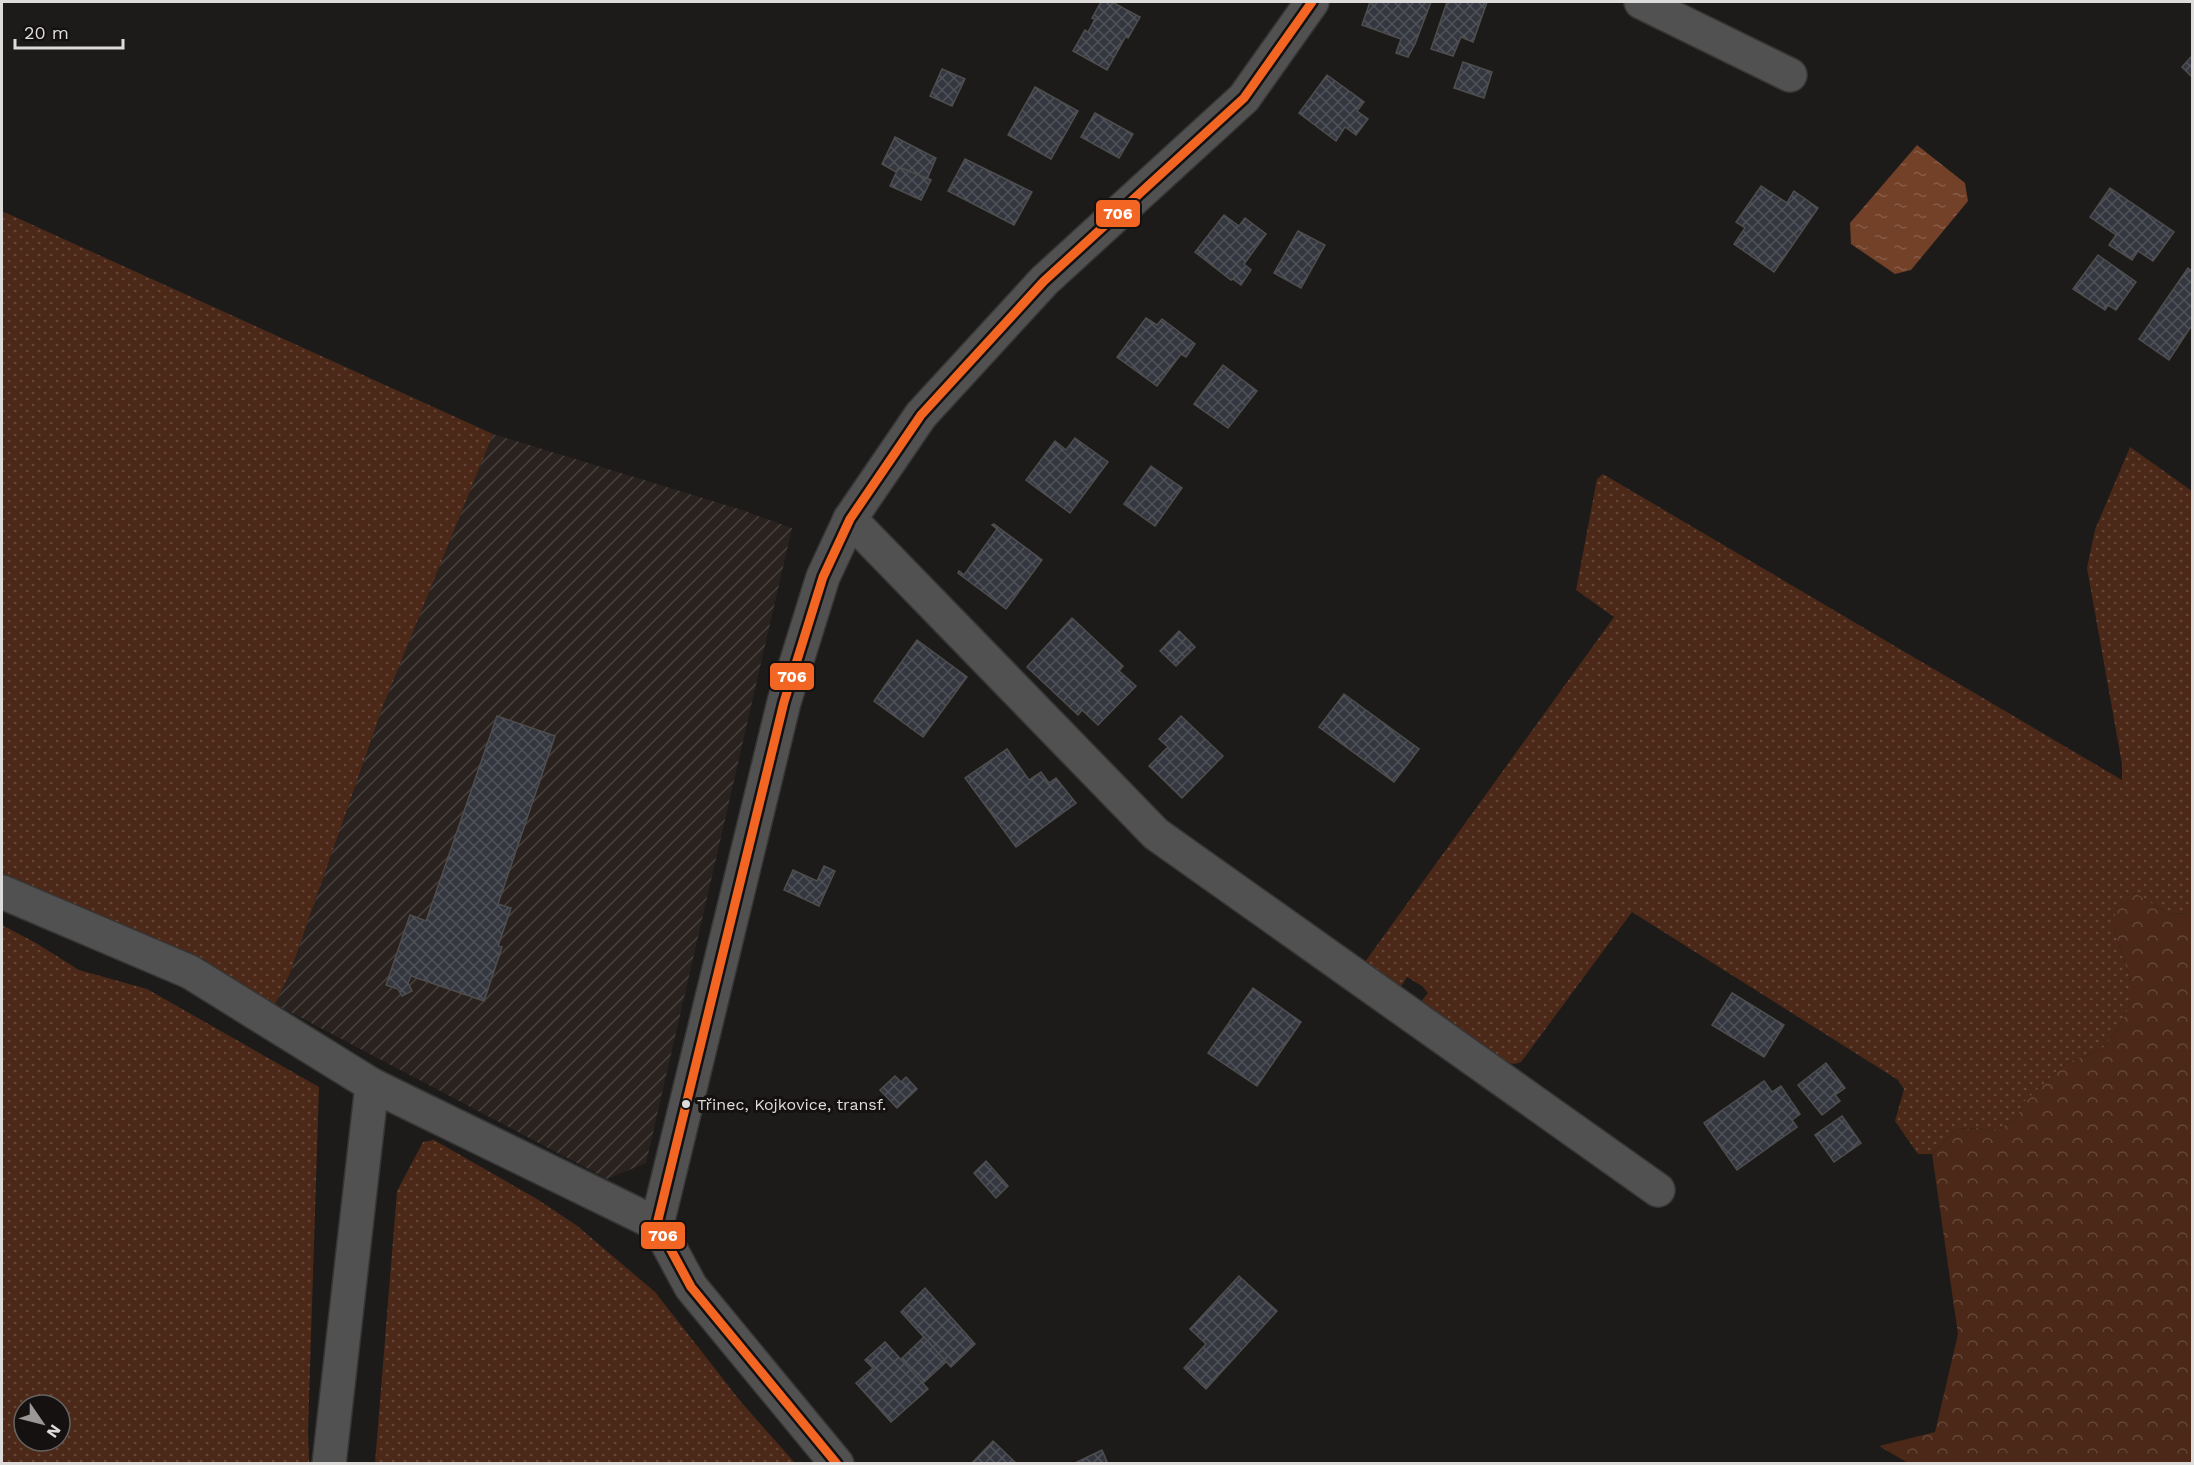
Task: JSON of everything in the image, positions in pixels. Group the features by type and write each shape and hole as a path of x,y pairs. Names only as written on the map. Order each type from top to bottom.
{"street":[{"path":"657,1224 784,702 823,577 850,519 921,415 1044,281 1244,98 1312,2"},
{"path":"1641,2 1791,75"},
{"path":"850,519 1156,834 1658,1190"},
{"path":"2,892 190,972 372,1085 657,1224 691,1287 837,1464"},
{"path":"329,1464 372,1085"}],"shaded area":[{"path":"493,434 742,510 792,528 646,1163 607,1179 275,1004 290,973 383,706"}],"green space":[{"path":"2,211 493,434 383,706 290,973 275,1004 2,879"},
{"path":"2130,447 2192,491 2192,914 2167,913 2135,893 2113,926 2131,981 2131,1003 2119,1027 2104,1047 2067,1062 2024,1102 2016,1119 1995,1131 1979,1128 1957,1129 1932,1154 1918,1154 1895,1121 1904,1089 1898,1080 1632,912 1521,1062 1515,1064 1500,1062 1418,1005 1428,993 1422,986 1407,977 1400,988 1362,966 1614,617 1576,590 1597,479 1603,474 2122,780 2122,764 2087,568 2095,530"},
{"path":"2135,893 2167,913 2192,914 2192,1463 1908,1463 1879,1446 1935,1432 1958,1334 1932,1154 1957,1129 1979,1128 1995,1131 2016,1119 2024,1102 2067,1062 2104,1047 2119,1027 2131,1003 2131,981 2113,926 2116,910"},
{"path":"2,925 79,970 147,989 319,1087 308,1431 309,1463 2,1463"},
{"path":"434,1140 537,1199 576,1225 655,1292 741,1402 795,1463 375,1463 397,1191 423,1142"}],"water":[{"path":"1917,145 1965,183 1968,201 1911,270 1895,274 1851,244 1850,223"}],"building":[{"path":"1101,2 1112,2 1140,17 1128,38 1126,36 1107,70 1073,51 1085,30 1088,32 1095,19 1092,18"},
{"path":"1370,2 1431,2 1408,57 1396,53 1401,39 1362,25"},
{"path":"1447,2 1487,2 1473,42 1461,37 1453,56 1431,49"},
{"path":"2192,56 2192,77 2182,67"},
{"path":"1463,62 1492,72 1484,98 1454,88"},
{"path":"942,69 965,79 952,106 930,96"},
{"path":"1327,75 1364,102 1357,111 1368,119 1356,135 1345,127 1336,141 1299,113"},
{"path":"1035,87 1078,111 1051,159 1008,135"},
{"path":"1095,113 1133,134 1119,158 1081,137"},
{"path":"895,137 936,158 927,179 899,167 896,172 882,164"},
{"path":"965,159 1032,192 1014,225 948,191"},
{"path":"899,167 931,180 921,200 890,186"},
{"path":"1761,186 1787,203 1794,191 1818,208 1774,272 1734,244 1745,228 1736,222"},
{"path":"2110,188 2174,232 2153,261 2138,251 2132,260 2109,245 2116,235 2090,217"},
{"path":"1224,215 1239,226 1245,218 1266,234 1244,264 1251,270 1241,285 1195,252"},
{"path":"1298,231 1325,245 1301,288 1274,273"},
{"path":"2098,255 2136,282 2116,310 2108,305 2105,310 2073,289"},
{"path":"2188,268 2192,271 2192,325 2169,360 2139,339"},
{"path":"1146,318 1157,325 1162,319 1195,344 1186,357 1181,354 1157,386 1117,357"},
{"path":"1223,365 1257,391 1228,428 1194,404"},
{"path":"1075,438 1108,462 1070,513 1026,480 1055,441 1066,450"},
{"path":"1151,466 1182,488 1155,526 1124,504"},
{"path":"994,524 1042,560 1006,609 958,573 959,571 964,575 997,529 992,525"},
{"path":"1072,618 1123,666 1119,671 1136,686 1098,725 1082,710 1078,715 1027,667"},
{"path":"1179,631 1195,647 1176,666 1160,651"},
{"path":"917,640 967,677 923,737 874,701"},
{"path":"1344,694 1419,749 1394,782 1319,727"},
{"path":"497,716 555,736 498,904 511,908 498,946 502,947 484,1001 411,976 408,983 412,991 402,996 398,989 386,985 410,915 426,921"},
{"path":"1181,716 1223,756 1182,798 1149,766 1168,747 1159,739"},
{"path":"1007,749 1029,780 1041,772 1049,783 1056,778 1076,803 1016,847 965,778"},
{"path":"824,866 835,871 819,906 784,890 793,870 817,881"},
{"path":"1253,988 1301,1022 1257,1086 1208,1053"},
{"path":"1732,993 1784,1025 1764,1057 1712,1025"},
{"path":"1826,1063 1845,1088 1835,1095 1840,1101 1822,1115 1798,1085"},
{"path":"895,1076 901,1082 906,1077 917,1089 897,1108 880,1090"},
{"path":"1764,1081 1772,1092 1781,1086 1800,1114 1792,1120 1797,1127 1737,1170 1704,1123"},
{"path":"1842,1116 1861,1143 1834,1162 1815,1135"},
{"path":"986,1161 1008,1186 996,1198 974,1173"},
{"path":"1239,1276 1277,1311 1206,1389 1184,1368 1206,1344 1190,1329"},
{"path":"925,1288 975,1344 951,1367 901,1312"},
{"path":"924,1337 946,1362 922,1384 901,1359"},
{"path":"885,1342 928,1389 891,1422 856,1383 873,1368 865,1360"},
{"path":"993,1441 1017,1464 971,1464"},
{"path":"1102,1450 1108,1464 1073,1464"}],"transit line":[{"name":"706","path":"837,1464 691,1287 657,1224 784,702 823,577 850,519 921,415 1044,281 1244,98 1312,2"}],"place":[{"name":"Třinec, Kojkovice, transf.","path":"686,1104"}]}
